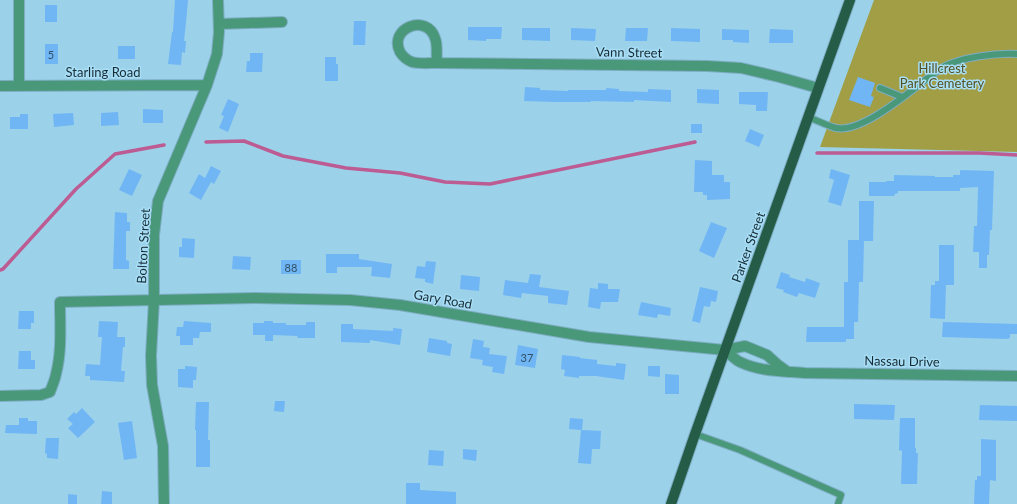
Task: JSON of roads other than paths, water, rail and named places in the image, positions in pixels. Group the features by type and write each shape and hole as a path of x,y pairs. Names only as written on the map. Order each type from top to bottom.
{"main road":[{"name":"Parker Street","path":"671,504 850,0"}],"street":[{"path":"19,0 19,86"},
{"name":"Bolton Street","path":"164,504 163,446 152,385 151,356 154,300 154,235 158,201 207,85 217,54 219,32 218,0"},
{"path":"219,24 282,22"},
{"name":"Vann Street","path":"437,63 436,39 431,31 426,27 417,25 410,26 402,31 398,44 400,50 403,56 408,60 415,62 437,63 707,66 741,68 818,88"},
{"name":"Starling Road","path":"0,86 207,85"},
{"name":"Gary Road","path":"0,396 41,395 50,392 56,375 61,342 60,302 255,298 357,301 400,305 589,337 725,350"},
{"path":"725,350 745,346 768,355 788,372"},
{"name":"Nassau Drive","path":"725,350 739,362 774,371 805,373 1017,376"}],"lane":[{"path":"808,117 836,128 851,127 882,112 942,68 955,62 997,55 1017,54"},
{"path":"880,88 902,97"},
{"path":"695,434 740,450 841,495 838,504"}],"waterway":[{"path":"206,142 244,141 283,156 346,168 400,173 445,182 490,184 695,142"},
{"path":"0,270 3,269 76,189 115,154 164,145"},
{"path":"817,153 979,153 1017,155"}],"park label":[{"name":"Hillcrest Park Cemetery","path":"942,76"}]}
